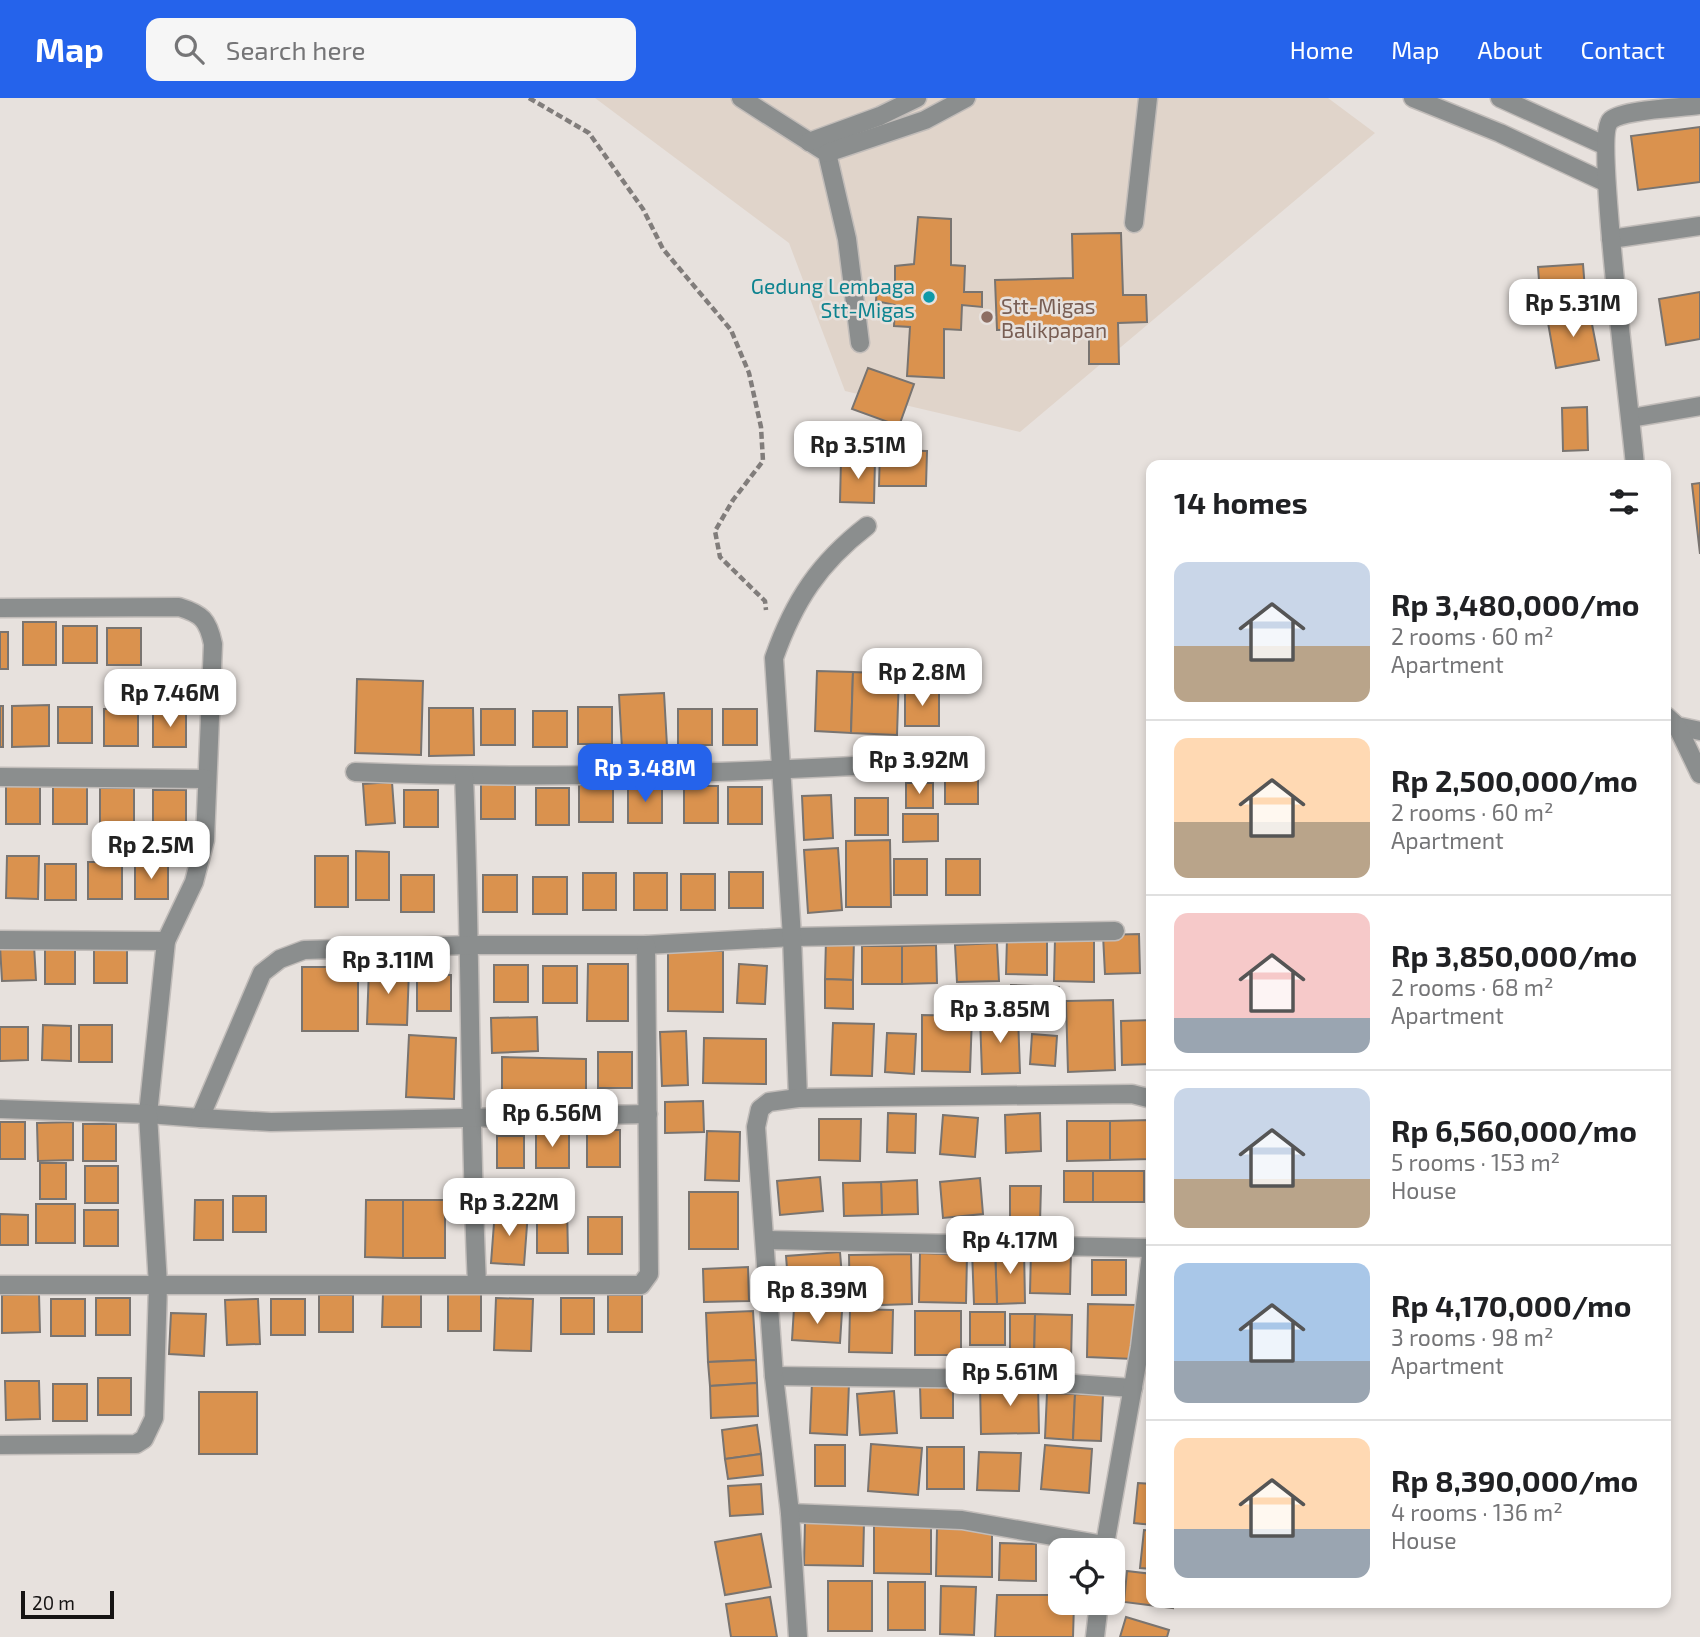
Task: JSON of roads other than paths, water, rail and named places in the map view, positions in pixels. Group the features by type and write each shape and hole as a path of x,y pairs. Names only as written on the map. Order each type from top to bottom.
{"street":[{"path":"741,98 827,153 847,239 860,343"},
{"path":"809,142 880,116 918,98"},
{"path":"827,153 925,120 966,98"},
{"path":"1134,223 1148,98"},
{"path":"1413,98 1500,133 1605,182"},
{"path":"1500,98 1604,145"},
{"path":"1635,460 1605,182 1606,126 1611,120 1700,105"},
{"path":"1611,239 1700,226"},
{"path":"1632,418 1700,406"},
{"path":"797,1098 792,937 774,659 782,635 810,581 835,551 867,526"},
{"path":"0,608 179,607 203,616 209,623 213,644 201,861 166,941 148,1114 159,1285 154,1418 144,1439 136,1444 0,1445"},
{"path":"1672,721 1700,731"},
{"path":"1672,721 1700,774"},
{"path":"355,772 464,776 782,771 927,762"},
{"path":"0,776 206,779"},
{"path":"464,776 470,945 469,1117 477,1284"},
{"path":"200,1118 262,973 280,959 304,950 470,945 646,945 792,937 1115,931"},
{"path":"0,940 166,941"},
{"path":"0,1285 641,1285 646,1280 646,945"},
{"path":"798,1637 790,1513 774,1376 756,1127 760,1109 769,1102 797,1098 1132,1094 1146,1098"},
{"path":"0,1109 271,1122 648,1114"},
{"path":"766,1240 1146,1247"},
{"path":"1106,1538 1133,1388 1146,1286"},
{"path":"774,1376 1003,1379 1133,1388"},
{"path":"790,1513 962,1520 1053,1538"},
{"path":"1095,1637 1098,1615"}],"place":[{"name":"Gedung Lembaga Stt-Migas","path":"929,297"},
{"name":"Stt-Migas Balikpapan","path":"987,317"}]}
